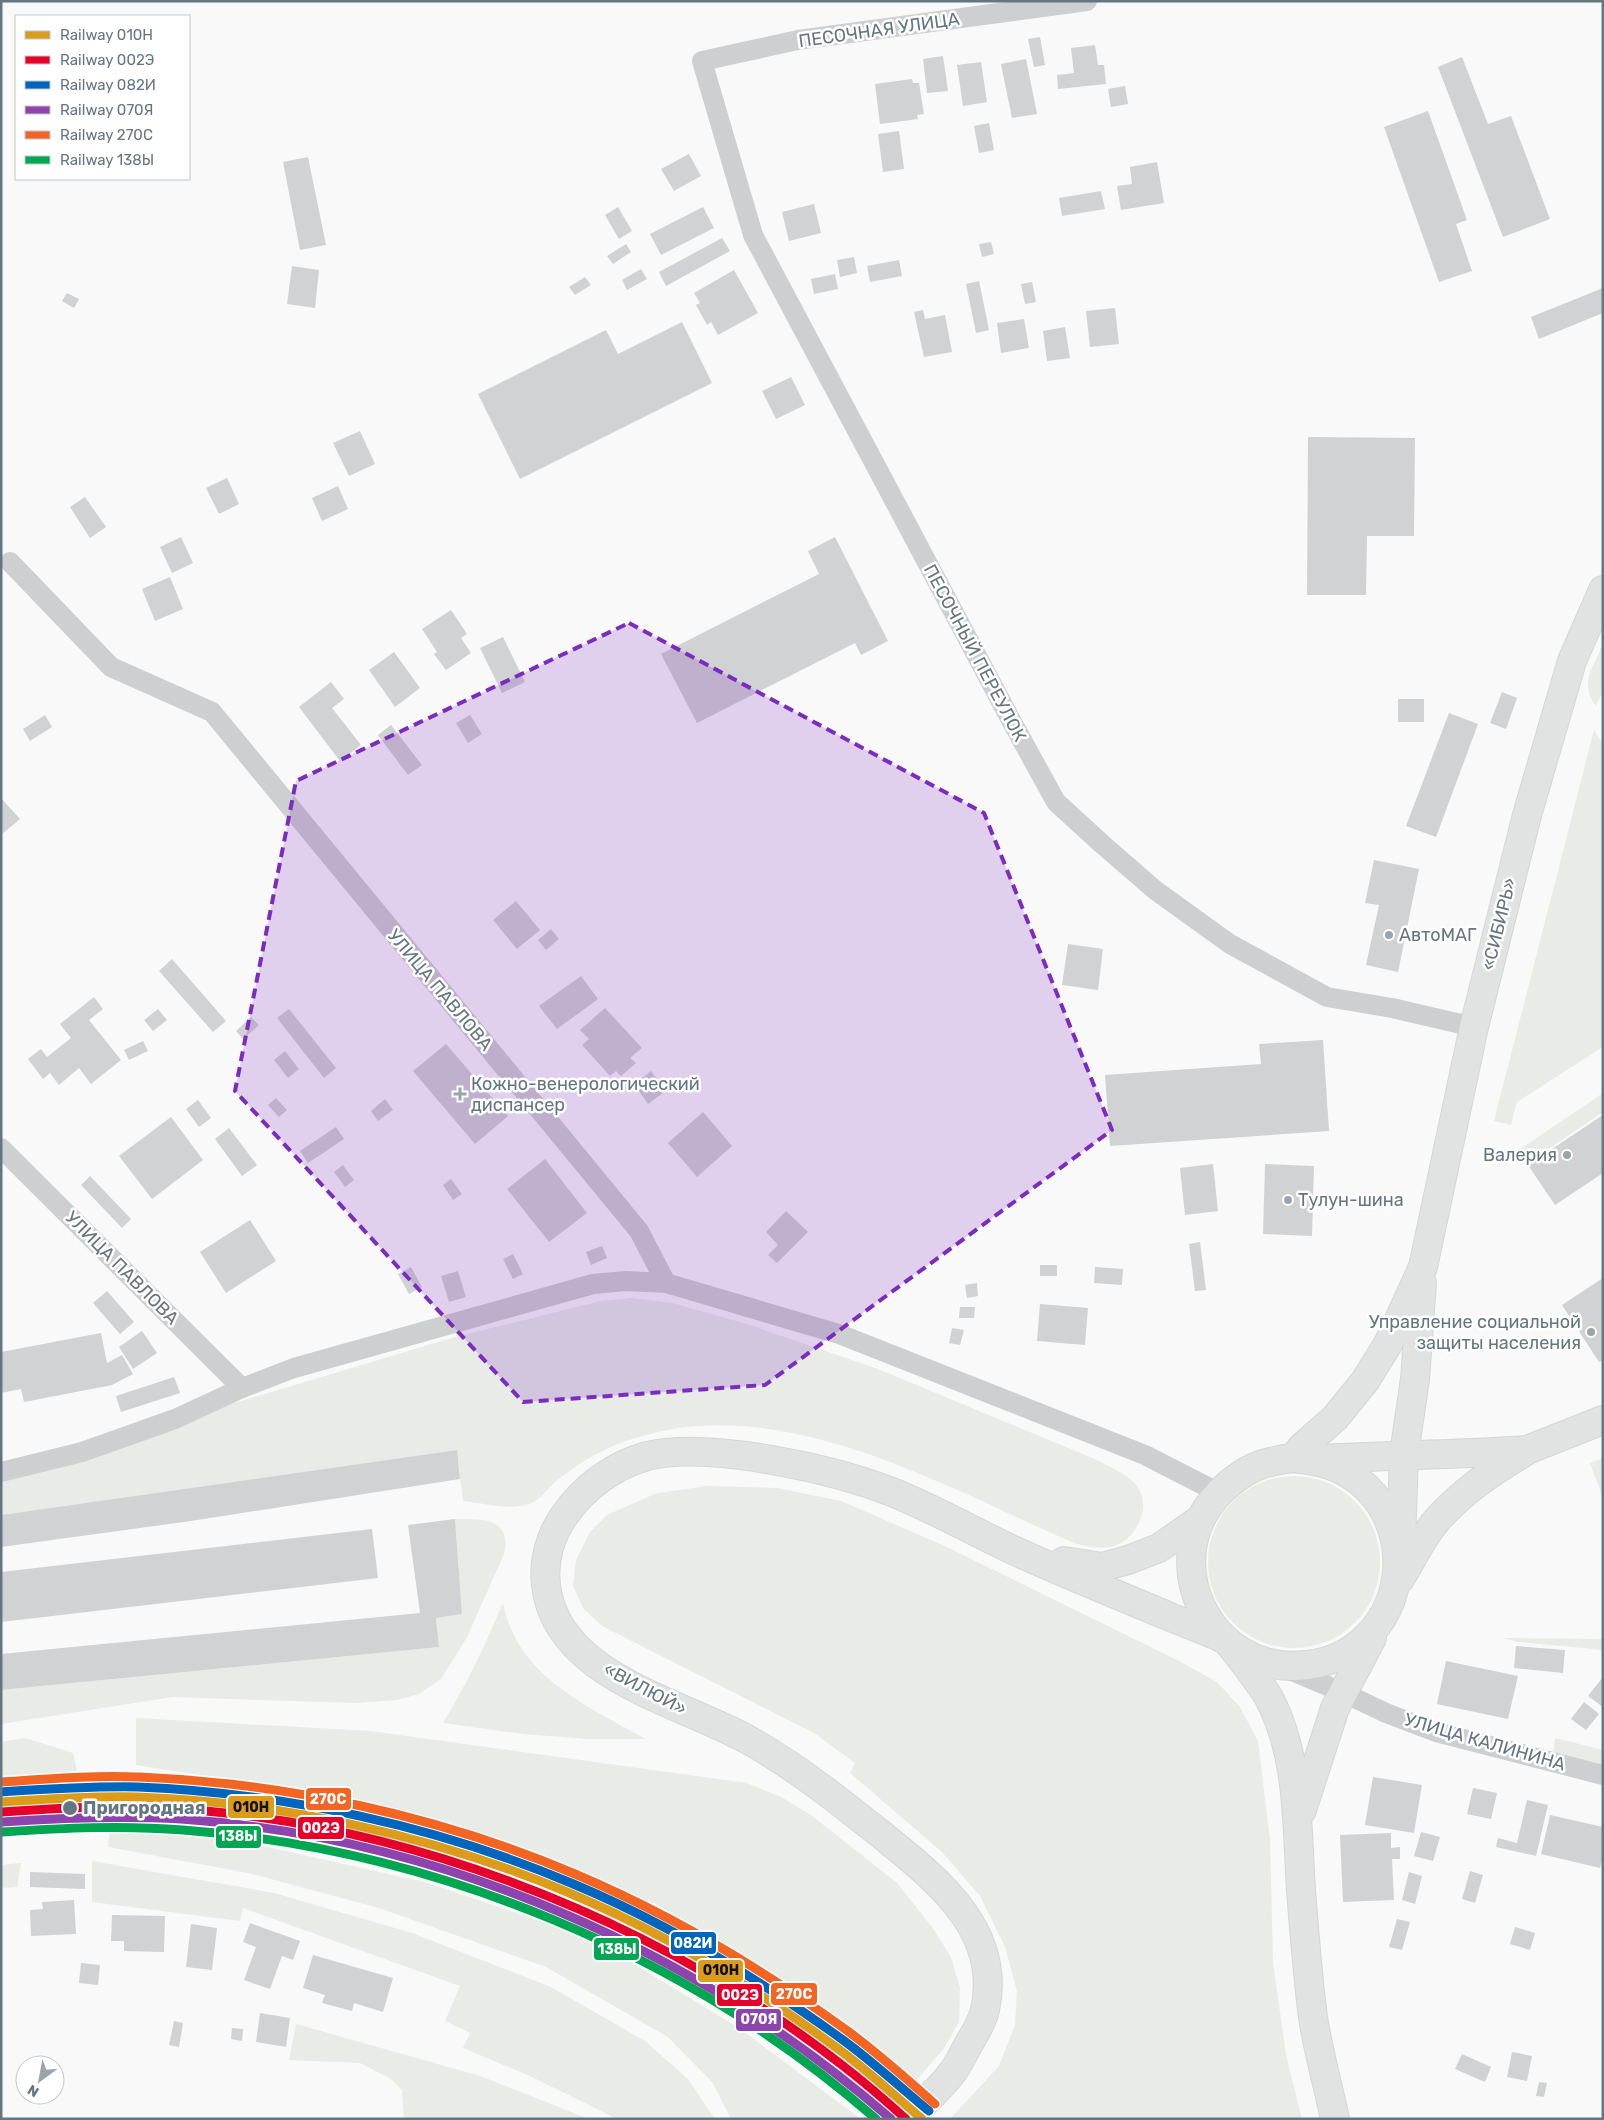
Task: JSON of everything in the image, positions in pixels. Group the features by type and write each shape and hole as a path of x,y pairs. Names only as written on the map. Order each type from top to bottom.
{"main road":[{"name":"«СИБИРЬ»","path":"1423,1267 1474,1027 1548,739 1572,661 1603,590"},
{"path":"1396,1585 1402,1535 1404,1454 1415,1379 1423,1267"},
{"path":"1303,1459 1302,1447 1334,1418 1365,1380 1388,1344 1423,1267"},
{"path":"1297,1826 1320,1751 1342,1692 1382,1619 1396,1585 1436,1521 1489,1473 1527,1450 1603,1420"},
{"path":"1335,2119 1314,2019 1302,1904 1294,1773 1284,1734 1267,1695 1226,1640 1209,1622 1198,1602 1193,1585 1190,1560 1194,1534 1208,1504 1238,1475 1255,1466 1276,1460 1404,1454 1469,1454 1527,1450"},
{"name":"«ВИЛЮЙ»","path":"908,2119 951,2074 981,2023 986,2007 988,1969 983,1948 969,1920 924,1868 808,1777 750,1740 638,1689 614,1676 574,1645 562,1631 548,1598 545,1581 549,1546 564,1516 574,1503 600,1479 622,1466 650,1455 695,1452 723,1454 828,1471 861,1481 928,1508 1021,1554"},
{"path":"1303,1459 1330,1465 1348,1473 1376,1499 1393,1529 1398,1548 1396,1585"},
{"path":"1021,1554 1102,1567 1128,1560 1159,1548 1199,1520"},
{"path":"1021,1554 1226,1640 1244,1654 1276,1665 1306,1665 1337,1657 1352,1649 1370,1634 1382,1619"}],"street":[{"name":"ПЕСОЧНАЯ УЛИЦА","path":"702,61 798,40 1087,1"},
{"name":"ПЕСОЧНЫЙ ПЕРЕУЛОК","path":"702,61 753,235 1056,802 1155,890 1230,944 1319,993 1327,997 1392,1008 1474,1027"},
{"name":"УЛИЦА ПАВЛОВА","path":"10,562 111,667 212,712 639,1231 666,1283"},
{"name":"УЛИЦА ПАВЛОВА","path":"1,1148 242,1388"},
{"path":"1,1472 82,1452 175,1419 242,1388 294,1368 593,1284 626,1281 666,1283 840,1334 1145,1455 1219,1493"},
{"name":"УЛИЦА КАЛИНИНА","path":"1276,1665 1342,1692 1386,1713 1436,1732 1603,1775"}],"highlighted area":[{"path":"629,623 984,813 1112,1130 765,1385 523,1402 235,1091 296,781"}],"shaded area":[{"path":"1603,644 1603,691 1596,706 1591,698 1588,683 1589,675"},
{"path":"1594,730 1603,744 1603,1047 1517,1102 1511,1125 1494,1121"},
{"path":"1603,1093 1603,1112 1528,1163 1519,1150"},
{"path":"631,1298 672,1303 747,1324 878,1369 1097,1460 1123,1474 1136,1485 1143,1501 1141,1518 1132,1533 1119,1544 1102,1548 1085,1546 1074,1543 918,1473 862,1452 806,1436 750,1427 694,1426 639,1437 607,1449 587,1459 568,1472 534,1502 526,1505 508,1507 463,1501 457,1450 1,1515 1,1483 221,1407 455,1337 601,1301"},
{"path":"1603,1458 1603,1498 1590,1463"},
{"path":"1302,1476 1319,1479 1335,1486 1349,1495 1361,1507 1377,1537 1380,1562 1379,1579 1374,1595 1361,1617 1349,1629 1319,1645 1286,1648 1269,1645 1253,1638 1239,1629 1227,1617 1211,1587 1208,1554 1211,1537 1218,1521 1227,1507 1239,1495 1269,1479"},
{"path":"708,1486 777,1488 841,1501 947,1547 1175,1659 1217,1682 1240,1707 1258,1741 1270,1840 1273,1962 1286,2055 1302,2119 950,2119 999,2066 1015,2025 1017,1991 1005,1947 980,1896 942,1852 850,1773 855,1763 814,1733 602,1626 583,1608 573,1586 576,1560 590,1532 607,1515 657,1493"},
{"path":"455,1519 476,1519 493,1523 499,1527 504,1533 504,1554 467,1637 441,1679 419,1694 396,1700 355,1703 173,1697 1,1724 1,1690 439,1647 436,1618 462,1614"},
{"path":"503,1603 511,1628 523,1650 539,1669 579,1701 646,1739 588,1739 523,1734 443,1723 475,1664"},
{"path":"1503,1638 1603,1639 1603,1650 1518,1642"},
{"path":"136,1718 370,1731 747,1783 781,1797 811,1815 897,1883 932,1927 951,1957 960,1988 959,2022 945,2047 914,2083 807,1996 658,1905 584,1875 421,1821 321,1794 136,1765"},
{"path":"25,1738 73,1753 77,1771 1,1779 1,1742"},
{"path":"1555,1738 1603,1750 1603,1765 1553,1753"},
{"path":"110,1829 245,1842 425,1882 546,1923 621,1956 739,2028 861,2119 731,2119 712,2082 668,2037 546,1967 379,1908 248,1873 108,1847"},
{"path":"92,1861 274,1893 412,1933 551,1987 645,2041 688,2079 715,2119 617,2119 530,2076 463,2048 470,2033 445,2021 460,1986 243,1908 240,1921 92,1902"},
{"path":"21,1863 17,1887 1,1888 1,1865"},
{"path":"296,2024 480,2076 589,2119 404,2119 402,2090 391,2079 360,2063 289,2060"}],"building":[{"path":"1040,37 1045,65 1034,67 1028,39"},
{"path":"1095,45 1098,65 1104,65 1106,84 1058,89 1057,75 1074,73 1071,48"},
{"path":"943,56 948,91 927,93 923,59"},
{"path":"1462,57 1488,124 1511,116 1550,219 1503,237 1438,67"},
{"path":"1026,59 1037,114 1012,118 1001,64"},
{"path":"981,62 987,102 963,106 957,65"},
{"path":"912,79 913,83 919,83 924,114 917,115 918,119 880,124 875,84"},
{"path":"1125,86 1128,104 1111,107 1108,89"},
{"path":"1428,111 1467,220 1456,224 1472,271 1439,282 1384,127"},
{"path":"989,123 994,150 979,153 974,126"},
{"path":"899,131 904,169 883,172 878,134"},
{"path":"689,154 701,176 674,191 661,169"},
{"path":"308,157 326,245 300,250 283,162"},
{"path":"1157,162 1164,203 1121,210 1117,186 1132,184 1130,167"},
{"path":"1101,191 1105,209 1062,216 1059,198"},
{"path":"814,204 821,233 789,241 782,212"},
{"path":"618,207 632,231 619,239 605,215"},
{"path":"703,207 714,228 661,255 650,234"},
{"path":"722,238 730,251 666,286 659,272"},
{"path":"991,242 994,254 982,257 979,244"},
{"path":"626,244 631,252 613,264 607,256"},
{"path":"854,257 857,273 840,277 837,260"},
{"path":"899,260 902,276 870,282 867,266"},
{"path":"292,266 319,270 315,308 287,304"},
{"path":"641,269 647,279 627,290 622,280"},
{"path":"734,270 758,313 718,335 711,322 707,325 696,305 700,303 694,293"},
{"path":"835,274 838,289 814,294 811,279"},
{"path":"585,277 591,285 575,295 569,287"},
{"path":"979,281 989,330 976,333 966,284"},
{"path":"1032,282 1036,302 1025,304 1021,284"},
{"path":"1603,288 1603,313 1539,339 1531,317"},
{"path":"67,293 79,299 74,308 62,301"},
{"path":"1115,308 1119,344 1090,347 1086,311"},
{"path":"923,310 925,319 945,315 952,352 924,357 914,312"},
{"path":"1024,319 1029,348 1001,353 997,323"},
{"path":"682,322 712,383 520,479 478,394 606,330 618,354"},
{"path":"1065,327 1070,358 1047,361 1043,331"},
{"path":"791,377 805,405 776,419 762,391"},
{"path":"360,431 375,464 349,476 333,443"},
{"path":"1308,437 1415,438 1414,536 1367,536 1366,595 1307,595"},
{"path":"227,478 239,504 219,514 206,488"},
{"path":"338,486 348,509 322,521 312,498"},
{"path":"85,497 106,527 90,538 70,507"},
{"path":"181,537 193,563 172,573 160,547"},
{"path":"835,537 888,641 861,655 855,643 697,723 661,654 819,574 808,551"},
{"path":"170,577 183,609 155,621 142,589"},
{"path":"451,610 467,634 461,638 471,653 446,670 434,654 437,652 422,629"},
{"path":"503,637 525,682 502,693 480,648"},
{"path":"394,652 420,688 395,707 369,670"},
{"path":"331,682 344,699 332,708 361,745 340,761 299,707"},
{"path":"1502,692 1517,698 1506,729 1490,723"},
{"path":"1398,699 1424,699 1424,722 1398,722"},
{"path":"1449,713 1478,724 1436,837 1406,826"},
{"path":"45,715 52,727 30,741 23,729"},
{"path":"470,715 482,734 468,743 456,723"},
{"path":"391,725 422,765 408,775 378,735"},
{"path":"1,798 20,819 1,835"},
{"name":"АвтоМАГ","path":"1374,860 1419,869 1398,972 1366,965 1379,905 1365,903"},
{"path":"516,901 540,930 517,949 493,920"},
{"path":"551,929 559,939 546,950 538,940"},
{"path":"1068,944 1103,949 1098,990 1062,985"},
{"path":"172,959 226,1021 213,1032 159,971"},
{"path":"581,976 598,999 557,1029 539,1006"},
{"path":"94,997 103,1009 89,1020 121,1060 91,1084 79,1068 59,1085 50,1073 43,1079 28,1059 41,1049 47,1057 71,1038 60,1024"},
{"path":"605,1008 642,1048 630,1058 636,1063 621,1076 616,1071 610,1076 582,1045 589,1039 580,1030"},
{"path":"158,1009 167,1020 153,1031 144,1020"},
{"path":"289,1009 336,1068 324,1078 277,1018"},
{"path":"251,1017 259,1025 243,1039 236,1031"},
{"path":"1323,1040 1329,1131 1110,1146 1105,1075 1261,1064 1259,1044"},
{"path":"143,1041 148,1051 129,1060 124,1050"},
{"name":"Кожно-венерологический диспансер","path":"446,1044 508,1116 475,1144 413,1071"},
{"path":"285,1051 299,1069 288,1078 274,1060"},
{"path":"651,1071 666,1091 648,1104 634,1084"},
{"path":"276,1098 287,1110 279,1117 268,1105"},
{"path":"385,1099 393,1110 378,1121 371,1111"},
{"path":"198,1100 211,1118 199,1127 186,1109"},
{"path":"703,1112 732,1146 697,1177 668,1143"},
{"path":"1603,1115 1603,1173 1555,1205 1528,1165"},
{"path":"171,1117 203,1160 152,1199 119,1156"},
{"path":"336,1127 344,1139 308,1163 300,1151"},
{"path":"229,1128 257,1165 242,1176 215,1139"},
{"path":"545,1159 587,1213 549,1242 507,1189"},
{"path":"1213,1164 1218,1211 1185,1215 1180,1168"},
{"name":"Тулун-шина","path":"1265,1164 1314,1166 1312,1236 1263,1234"},
{"path":"343,1165 354,1180 345,1187 334,1172"},
{"path":"90,1176 131,1219 122,1228 81,1185"},
{"path":"451,1179 462,1194 453,1200 443,1185"},
{"path":"786,1211 808,1232 777,1263 768,1255 778,1245 766,1232"},
{"path":"250,1220 276,1261 226,1293 200,1252"},
{"path":"1200,1242 1206,1290 1195,1291 1189,1244"},
{"path":"602,1246 607,1258 591,1265 586,1252"},
{"path":"513,1254 523,1274 513,1279 503,1259"},
{"path":"1040,1265 1057,1265 1057,1276 1040,1276"},
{"path":"411,1267 422,1287 409,1294 398,1274"},
{"path":"1095,1267 1123,1269 1122,1285 1094,1283"},
{"path":"458,1271 466,1297 449,1302 441,1276"},
{"name":"Управление социальной защиты населения","path":"1603,1278 1603,1360 1599,1362 1562,1305"},
{"path":"977,1283 978,1296 967,1298 965,1285"},
{"path":"107,1291 134,1322 120,1334 93,1303"},
{"path":"1040,1304 1088,1308 1085,1345 1037,1341"},
{"path":"960,1307 975,1307 974,1318 959,1318"},
{"path":"952,1328 964,1330 960,1345 949,1343"},
{"path":"142,1331 157,1353 133,1369 119,1347"},
{"path":"101,1333 107,1363 122,1355 133,1374 112,1385 24,1402 21,1389 1,1393 1,1352"},
{"path":"174,1377 180,1393 121,1412 116,1396"},
{"path":"457,1450 460,1479 191,1521 1,1547 1,1515"},
{"path":"455,1519 462,1614 436,1618 439,1647 1,1690 1,1654 420,1613 408,1525"},
{"path":"372,1529 378,1578 1,1622 1,1572"},
{"path":"1516,1646 1565,1650 1563,1673 1514,1668"},
{"path":"1446,1661 1518,1676 1508,1719 1437,1704"},
{"path":"1603,1677 1603,1707 1588,1696"},
{"path":"1584,1702 1599,1714 1586,1730 1571,1719"},
{"path":"1373,1777 1422,1785 1414,1833 1365,1825"},
{"path":"1473,1788 1497,1793 1491,1819 1467,1814"},
{"path":"1527,1800 1548,1805 1536,1856 1496,1847 1498,1838 1517,1843"},
{"path":"1550,1815 1603,1827 1603,1856 1600,1868 1541,1854"},
{"path":"1421,1832 1440,1837 1433,1861 1414,1856"},
{"path":"1391,1833 1391,1848 1400,1847 1400,1859 1392,1859 1394,1900 1343,1902 1340,1835"},
{"path":"1470,1871 1483,1875 1475,1903 1462,1899"},
{"path":"30,1872 85,1874 85,1889 30,1887"},
{"path":"1409,1872 1422,1876 1415,1904 1402,1900"},
{"path":"74,1900 76,1934 31,1936 30,1910 43,1909 42,1902"},
{"path":"112,1915 165,1916 164,1952 124,1951 124,1941 111,1941"},
{"path":"1397,1919 1410,1922 1402,1950 1389,1947"},
{"path":"250,1923 300,1941 293,1960 282,1956 270,1989 244,1980 256,1947 243,1942"},
{"path":"191,1924 217,1928 212,1970 186,1967"},
{"path":"1515,1927 1535,1933 1530,1950 1510,1944"},
{"path":"313,1955 393,1978 383,2012 354,2003 352,2011 322,2003 325,1995 303,1988"},
{"path":"81,1963 100,1965 98,1985 79,1983"},
{"path":"260,2013 290,2018 286,2047 256,2042"},
{"path":"174,2021 183,2023 179,2047 169,2045"},
{"path":"232,2028 243,2029 242,2041 231,2039"},
{"path":"1512,2052 1532,2056 1527,2081 1507,2077"},
{"path":"1462,2054 1491,2067 1485,2082 1455,2069"},
{"path":"1539,2082 1547,2083 1544,2097 1536,2096"}],"rail line":[{"name":"270С","path":"1,1782 139,1777 250,1787 306,1795 416,1819 523,1853 575,1874 647,1907 751,1966 849,2032 935,2104"},
{"name":"082И","path":"1,1792 87,1787 138,1787 248,1797 304,1805 414,1829 520,1863 571,1883 642,1916 745,1974 779,1995 843,2040 929,2111"},
{"name":"010Н","path":"1,1802 86,1797 137,1797 246,1806 356,1825 464,1854 567,1892 638,1925 706,1962 740,1982 837,2048 922,2119"},
{"name":"002Э","path":"2,1812 68,1808 135,1807 229,1814 323,1828 417,1851 508,1881 598,1918 684,1961 765,2010 842,2065 906,2119"},
{"name":"070Я","path":"2,1822 47,1819 159,1818 278,1830 374,1850 468,1877 560,1912 649,1954 734,2003 815,2058 891,2119"},
{"name":"138Ы","path":"3,1832 48,1829 138,1828 183,1830 277,1841 370,1860 462,1886 552,1919 639,1960 723,2006 802,2060 876,2119"}],"place":[{"name":"АвтоМАГ","path":"1389,935"},
{"name":"Кожно-венерологический диспансер","path":"460,1094"},
{"name":"Валерия","path":"1567,1155"},
{"name":"Тулун-шина","path":"1288,1200"},
{"name":"Управление социальной защиты населения","path":"1591,1332"},
{"name":"Пригородная","path":"70,1808"}]}
